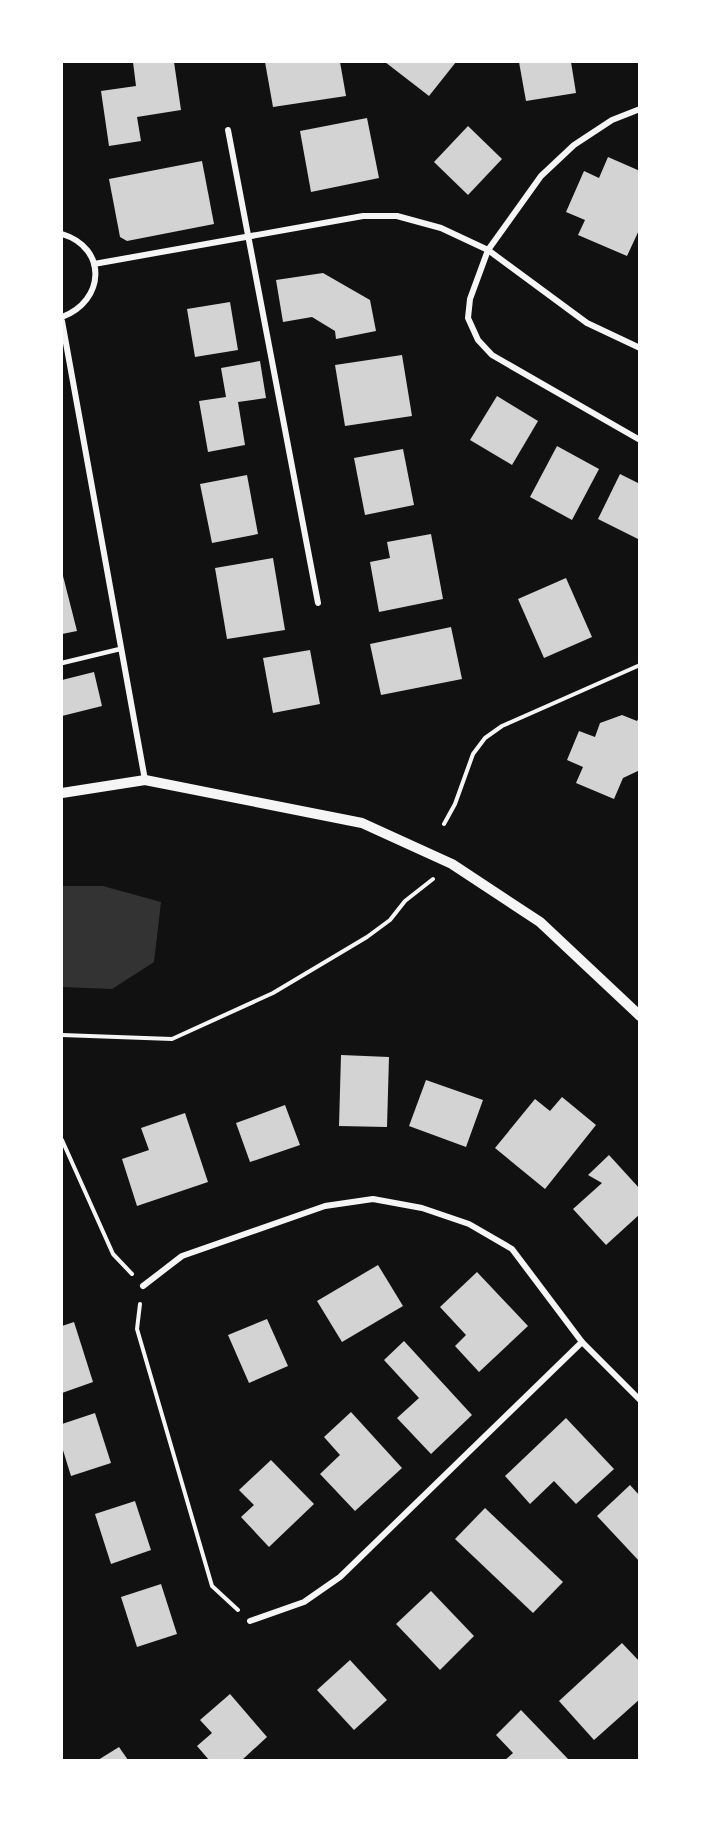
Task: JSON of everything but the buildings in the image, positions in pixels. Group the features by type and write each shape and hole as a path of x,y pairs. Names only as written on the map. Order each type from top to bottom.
{"street":[{"path":"639,109 612,120 574,145 541,176 488,250 470,300 468,318 478,340 492,355 639,440"},
{"path":"228,130 318,603"},
{"path":"94,264 363,216 398,216 441,228 488,250 587,323 639,348"},
{"path":"62,234 77,240 87,250 94,264 96,278 92,292 80,308 62,319 145,780"},
{"path":"62,793 145,780 362,823 452,864 540,922 639,1016"},
{"path":"143,1286 182,1256 325,1206 373,1199 422,1208 469,1224 512,1250 582,1342 639,1400"},
{"path":"250,1621 304,1602 340,1577 582,1342"}],"lane":[{"path":"62,663 120,649"}],"path":[{"path":"444,824 455,804 473,754 485,738 502,726 639,665"},
{"path":"62,1035 172,1039 273,993 367,938 390,920 405,901 452,864"},
{"path":"62,1140 113,1254 143,1286 137,1329 212,1586 250,1621"}],"shaded area":[{"path":"62,886 103,886 161,902 154,962 112,989 62,987"}]}
